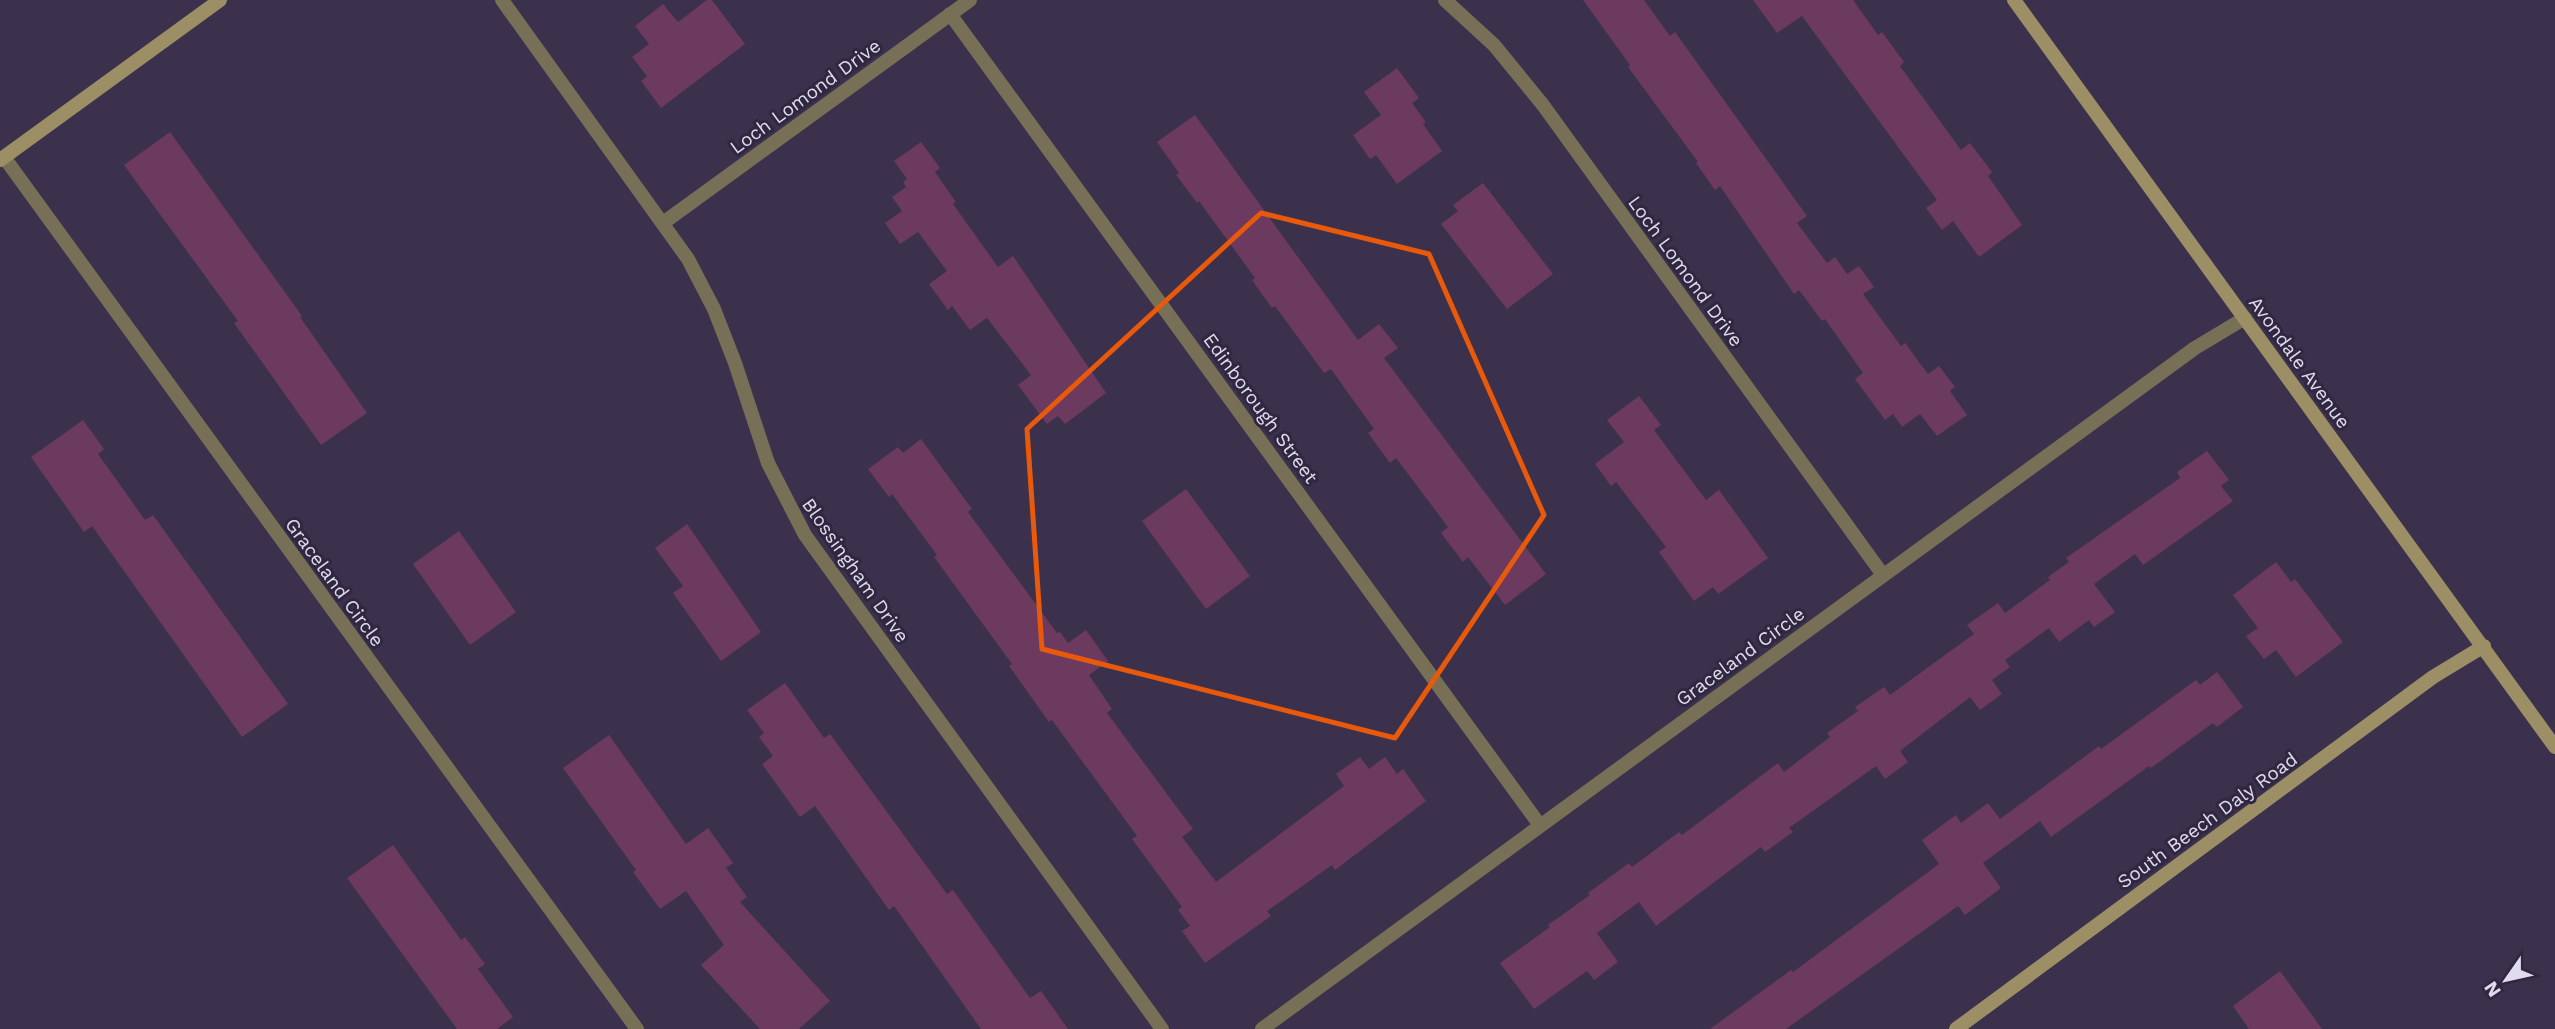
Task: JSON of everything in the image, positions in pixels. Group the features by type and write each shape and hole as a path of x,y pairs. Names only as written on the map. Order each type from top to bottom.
{"street":[{"path":"2,159 220,0"},
{"name":"Blossingham Drive","path":"502,0 688,259 714,309 736,363 768,463 805,536 1162,1029"},
{"name":"Loch Lomond Drive","path":"663,223 970,0"},
{"name":"Loch Lomond Drive","path":"1444,0 1494,45 1543,105 1883,575"},
{"name":"Avondale Avenue","path":"2014,0 2555,747"},
{"name":"Edinborough Street","path":"950,14 1539,824"},
{"name":"Graceland Circle","path":"2,159 636,1029"},
{"name":"Graceland Circle","path":"1262,1029 1539,824 2195,348 2245,318"},
{"name":"South Beech Daly Road","path":"1956,1029 2433,677 2484,646"}],"highlighted area":[{"path":"1261,213 1429,254 1544,515 1395,738 1042,649 1027,429"}],"building":[{"path":"707,0 712,0 745,44 661,108 641,81 647,76 632,57 649,44 635,26 663,4 678,22"},
{"path":"1583,0 1644,0 1670,36 1675,32 1807,216 1797,223 1827,263 1835,257 1847,274 1859,266 1874,287 1863,294 1901,346 1905,343 1928,374 1939,366 1955,387 1950,391 1967,415 1937,436 1920,414 1902,427 1893,414 1885,420 1855,379 1863,373 1825,319 1822,321 1799,290 1794,294 1720,186 1715,190"},
{"path":"1753,0 1853,0 1878,35 1882,32 1904,62 1900,66 1961,150 1970,143 1992,172 1988,176 2022,225 1979,257 1953,221 1942,230 1926,208 1937,200 1802,16 1777,33"},
{"path":"1397,68 1419,98 1412,103 1442,151 1397,184 1376,155 1370,159 1353,135 1381,115 1364,92"},
{"path":"1195,115 1358,340 1379,324 1398,348 1384,358 1546,574 1505,605 1468,557 1463,562 1441,533 1448,527 1396,458 1390,463 1368,433 1374,429 1331,369 1324,373 1275,306 1272,308 1252,280 1255,278 1199,201 1197,203 1176,175 1179,173 1157,142"},
{"path":"170,132 302,316 300,317 367,413 321,445 234,323 238,321 124,165"},
{"path":"921,142 940,168 935,172 956,202 953,204 998,267 1013,256 1106,393 1065,424 1058,416 1047,424 1018,385 1031,375 987,318 970,330 952,306 948,310 929,284 947,271 918,232 900,244 885,223 902,211 892,197 906,187 903,182 907,179 894,161"},
{"path":"1483,183 1553,274 1507,309 1441,224 1458,211 1453,205"},
{"path":"1639,396 1661,425 1654,430 1706,500 1719,490 1768,558 1718,594 1713,587 1694,601 1659,552 1666,547 1616,482 1611,486 1595,464 1624,442 1607,420"},
{"path":"83,420 104,449 98,454 145,520 153,515 288,704 242,737 92,526 84,532 31,457"},
{"path":"921,439 972,509 968,512 1057,633 1060,632 1068,643 1086,630 1108,661 1089,675 1112,709 1107,713 1193,829 1182,837 1216,882 1344,786 1336,774 1360,757 1369,769 1385,757 1397,774 1403,769 1426,801 1335,870 1332,865 1267,911 1271,916 1205,963 1182,931 1190,926 1178,910 1182,907 1132,839 1137,836 1009,666 1012,664 934,557 937,555 892,494 889,497 868,469 898,447 903,453"},
{"path":"2207,451 2229,480 2221,486 2233,501 2143,565 2135,554 2094,584 2115,612 2094,627 2089,620 2059,642 2049,628 2005,660 2010,667 1992,680 2002,694 1980,710 1970,697 1900,751 1908,762 1885,779 1876,766 1789,828 1793,832 1765,852 1761,847 1656,926 1639,902 1597,933 1618,962 1594,980 1587,971 1534,1009 1500,963 1550,927 1548,925 1629,863 1632,867 1679,832 1682,835 1778,763 1784,772 1830,737 1827,733 1858,711 1855,707 1884,687 1890,695 1974,634 1967,625 1998,603 2005,613 2050,580 2048,577 2069,562 2066,558 2180,478 2177,472"},
{"path":"1186,489 1250,576 1206,609 1142,521"},
{"path":"687,524 761,632 721,661 673,593 683,586 655,548"},
{"path":"459,531 516,612 470,645 413,564"},
{"path":"2276,562 2291,582 2295,579 2343,642 2296,677 2276,650 2264,659 2246,636 2258,628 2233,595"},
{"path":"2217,672 2243,707 2217,727 2213,723 2151,768 2149,766 2051,837 2040,821 1983,863 2001,888 1965,915 1958,906 1786,1029 1710,1029 1791,970 1793,972 1939,864 1922,840 1956,815 1961,823 1988,803 2000,819 2099,746 2101,749 2196,680 2200,685"},
{"path":"785,683 824,738 830,734 947,894 953,890 1030,998 1041,991 1068,1029 981,1029 894,906 889,910 815,806 800,817 762,764 773,756 759,737 764,733 747,710"},
{"path":"609,735 686,844 708,828 733,863 726,868 747,897 740,902 830,1001 799,1029 760,1029 701,965 724,945 686,891 660,909 633,872 636,870 563,768"},
{"path":"393,845 461,940 465,937 485,964 478,969 513,1017 497,1029 457,1029 347,878"},
{"path":"2280,971 2322,1029 2249,1029 2233,1006"}]}
